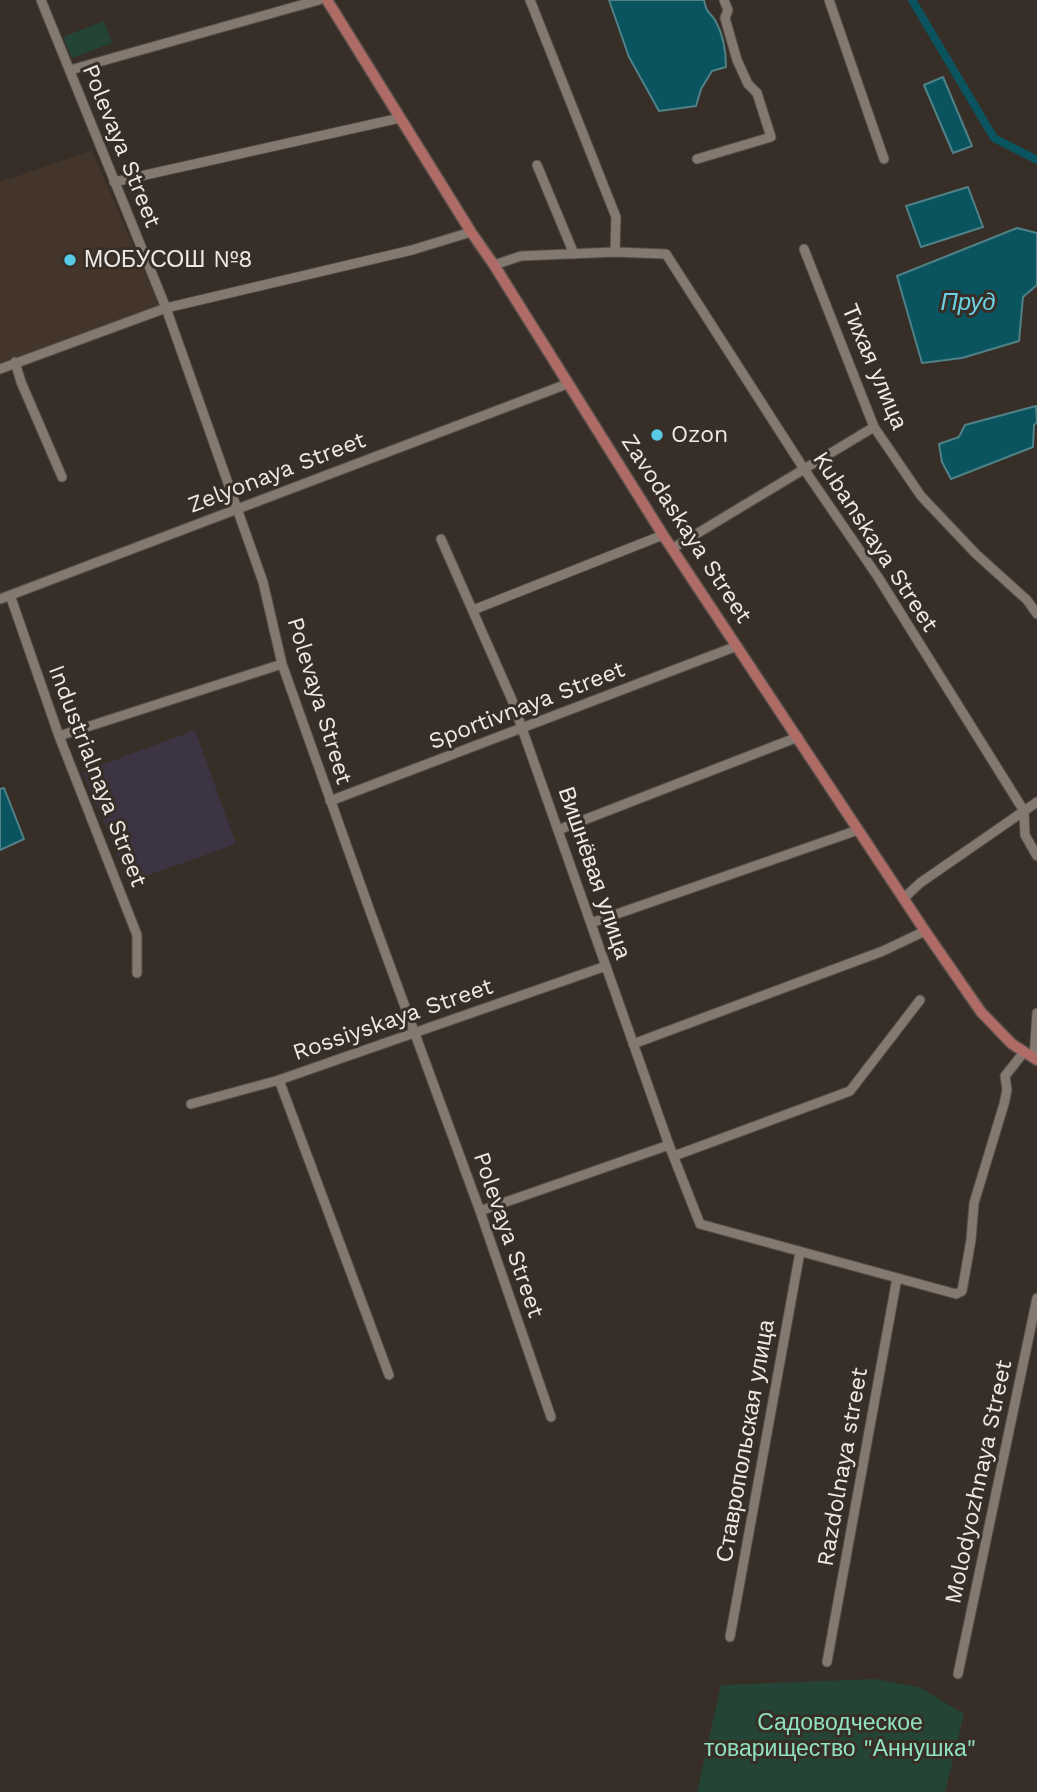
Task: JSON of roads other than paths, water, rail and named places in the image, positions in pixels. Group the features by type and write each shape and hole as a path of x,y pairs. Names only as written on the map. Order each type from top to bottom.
{"main road":[{"name":"Zavodaskaya Street","path":"327,0 663,535 925,932 981,1012 1012,1044 1031,1056"}],"street":[{"name":"Polevaya Street","path":"41,0 166,309 263,582 282,664 480,1211 551,1417"},
{"path":"70,70 319,0"},
{"path":"494,265 521,256 615,253 616,217 530,0"},
{"path":"697,159 771,137 757,93 748,84 737,60 725,18 727,10 724,0"},
{"path":"829,0 884,159"},
{"path":"114,182 400,118"},
{"path":"537,165 575,254"},
{"path":"0,369 166,309 412,250 471,232"},
{"name":"Тихая улица","path":"804,249 874,427 921,496 976,554 1027,600 1037,614"},
{"name":"Kubanskaya Street","path":"615,253 666,254 804,469 878,577 1024,811 1025,835 1037,856"},
{"path":"15,362 62,477"},
{"name":"Zelyonaya Street","path":"0,598 567,384"},
{"path":"673,548 874,427"},
{"path":"473,610 663,535"},
{"name":"Вишнёвая улица","path":"442,539 523,729 669,1145 700,1224 800,1252"},
{"name":"Industrialnaya Street","path":"10,595 59,736 137,935 137,973"},
{"name":"Sportivnaya Street","path":"330,801 737,646"},
{"path":"59,736 282,664"},
{"path":"558,830 798,737"},
{"path":"904,898 920,883 1037,802"},
{"path":"591,923 858,830"},
{"path":"633,1044 883,951 925,932"},
{"name":"Rossiyskaya Street","path":"191,1104 279,1080 606,967"},
{"path":"674,1156 850,1091 920,1000"},
{"path":"800,1252 956,1294 962,1291 974,1203 1006,1096 1006,1076 1031,1056 1037,1013"},
{"path":"279,1080 389,1375"},
{"path":"480,1211 669,1145"},
{"name":"Ставропольская улица","path":"730,1637 800,1252"},
{"name":"Razdolnaya street","path":"827,1662 897,1278"},
{"name":"Molodyozhnaya Street","path":"958,1674 1037,1297"}],"water":[{"path":"609,0 704,0 720,31 726,67 712,71 701,89 696,106 659,111 629,57"},
{"path":"943,77 972,146 953,153 924,85"},
{"path":"968,187 983,227 921,247 906,206"},
{"name":"Пруд","path":"1017,228 1037,233 1037,285 1023,297 1019,341 962,358 922,363 897,276"},
{"path":"1036,406 1037,422 1034,425 1033,447 951,479 942,462 939,444 959,437 965,425"},
{"path":"4,788 24,839 0,850 0,789"}],"waterway":[{"path":"912,0 994,138 1037,160"}],"place":[{"name":"МОБУСОШ №8","path":"70,260"},
{"name":"Ozon","path":"657,435"}],"park label":[{"name":"Садоводческое товарищество \"Аннушка\"","path":"840,1736"}]}
